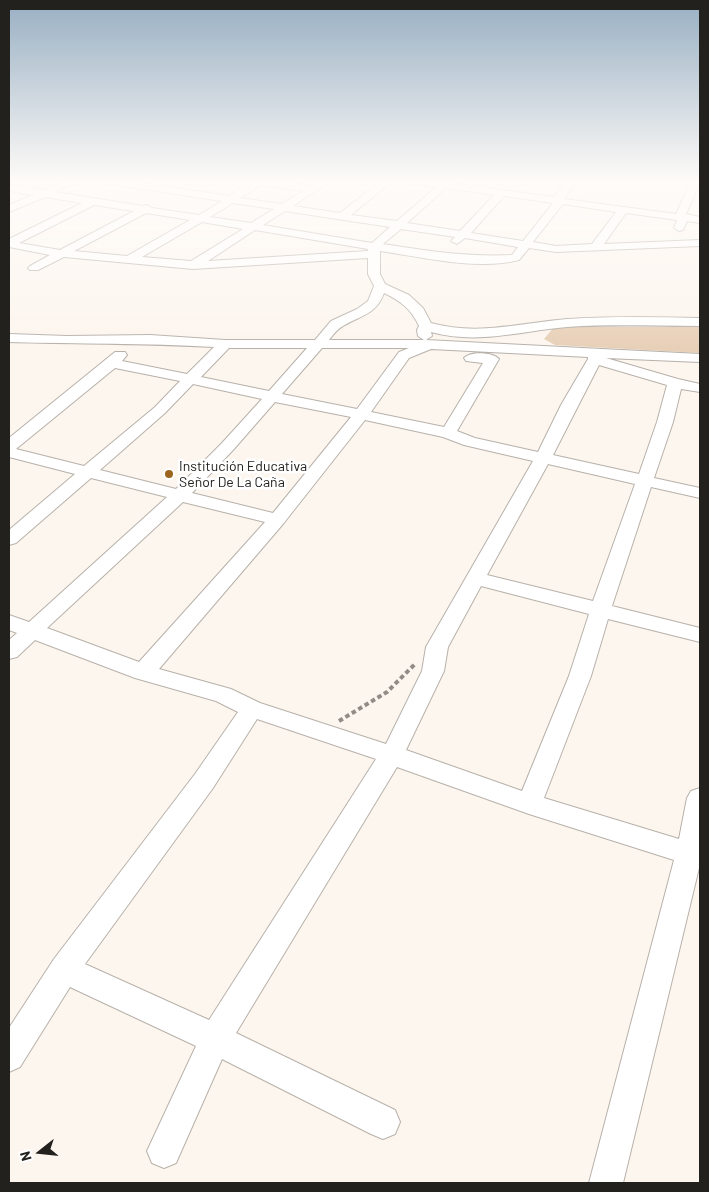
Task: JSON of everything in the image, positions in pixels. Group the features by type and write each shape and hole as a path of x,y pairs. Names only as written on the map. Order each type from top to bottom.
{"street":[{"path":"9,244 23,237"},
{"path":"34,268 93,237"},
{"path":"129,260 169,237"},
{"path":"193,265 240,237"},
{"path":"284,260 314,237 375,250 481,260 515,258 532,237"},
{"path":"9,244 61,253 193,265 284,260 375,250 388,237"},
{"path":"441,257 461,237"},
{"path":"480,237 556,249 700,243"},
{"path":"596,247 604,237"},
{"path":"672,244 675,237"},
{"path":"375,250 374,274 380,286 405,298 418,311 426,326 424,335 430,344 455,357"},
{"path":"9,652 179,496 228,446 336,324 362,312 374,303 380,286"},
{"path":"426,326 443,332 471,335 546,325 601,322 700,322"},
{"path":"9,338 67,340 135,339 225,344 430,344 595,357 621,353 700,358"},
{"path":"9,446 112,363 135,339"},
{"path":"9,539 86,471 160,410 225,344"},
{"path":"320,344 404,355 492,359 448,433"},
{"path":"143,672 277,520 361,415 404,355 430,344"},
{"path":"595,357 675,383 700,388"},
{"path":"164,1151 215,1039 392,755 433,671 437,647 543,458 595,357"},
{"path":"112,363 448,433 470,442 700,493"},
{"path":"529,804 580,676 600,611 665,422 675,383"},
{"path":"9,452 277,520"},
{"path":"475,578 700,635"},
{"path":"9,622 143,672 223,695 252,709 392,755 529,804 695,855"},
{"path":"9,1056 64,969 204,781 252,709"},
{"path":"606,1183 695,855 700,798"},
{"path":"64,969 215,1039 383,1122"}],"path":[{"path":"320,731 387,692 417,661 437,647"}],"shaded area":[{"path":"554,327 700,327 700,353 555,345 544,339"}],"place":[{"name":"Institución Educativa Señor De La Caña","path":"169,474"}]}
